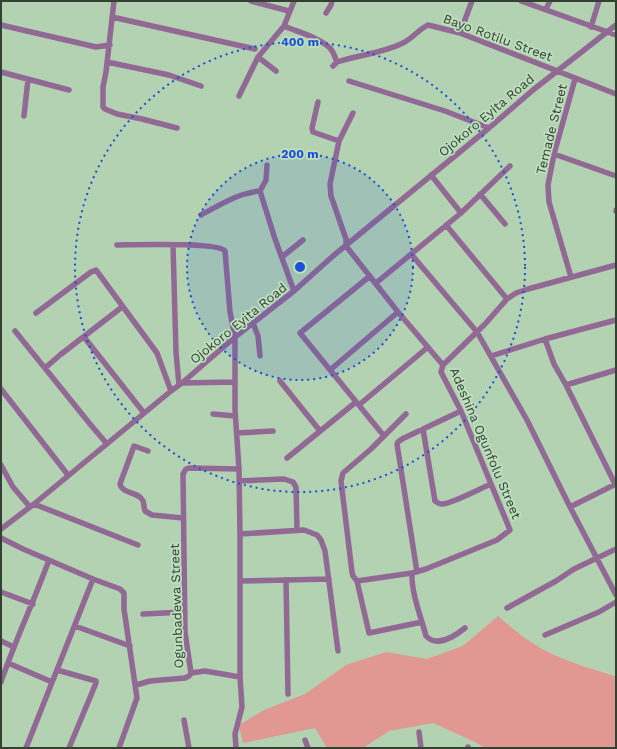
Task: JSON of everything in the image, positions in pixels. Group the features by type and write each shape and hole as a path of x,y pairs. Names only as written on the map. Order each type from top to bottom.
{"street":[{"path":"113,1 110,45 102,96 103,107 123,116 142,119 176,128"},
{"path":"251,1 289,11"},
{"path":"239,96 258,57 284,26 294,1"},
{"path":"326,13 332,1"},
{"path":"460,32 472,1"},
{"path":"521,1 616,35"},
{"path":"546,9 550,1"},
{"path":"591,27 599,1"},
{"path":"112,16 255,50"},
{"path":"1,25 96,47 110,45"},
{"name":"Bayo Rotilu Street","path":"284,26 315,39 329,47 333,52 335,64 386,50 411,39 427,25 432,26 460,32 616,94"},
{"name":"Ojokoro Eyita Road","path":"1,529 32,506 235,337 294,292 333,256 557,70 616,25"},
{"path":"258,57 276,71"},
{"path":"107,62 168,75 201,86"},
{"path":"1,72 69,90"},
{"name":"Temade Street","path":"571,277 550,202 548,185 554,154 575,78"},
{"path":"24,116 28,79"},
{"path":"349,81 445,111 489,128"},
{"path":"318,102 312,128 313,132 339,141"},
{"path":"353,113 339,141 330,184 332,196 346,239 346,246 442,365 477,332 507,299 516,293 616,265"},
{"path":"554,154 616,176"},
{"path":"267,166 266,180 260,191 294,292"},
{"path":"376,283 460,213 510,166"},
{"path":"431,175 460,213"},
{"path":"201,215 234,198 250,192 260,191"},
{"path":"480,194 505,224"},
{"path":"446,225 507,299"},
{"path":"282,257 303,240"},
{"path":"117,245 216,247 222,248 225,251 230,312 235,337 235,416 239,469 240,677 242,707 235,734 236,748"},
{"path":"173,245 176,352 180,384 235,382"},
{"path":"412,254 477,332 528,420 570,507 616,595"},
{"path":"36,313 95,270 157,353 170,391"},
{"path":"370,276 300,333 384,436"},
{"path":"45,368 122,307"},
{"path":"330,370 398,312"},
{"path":"491,356 545,339 616,320"},
{"path":"253,323 258,336 260,356"},
{"path":"15,331 107,444"},
{"path":"84,337 144,413"},
{"path":"545,339 554,364 615,484 570,507"},
{"path":"287,458 320,431 358,404 428,347"},
{"name":"Adeshina Ogunfolu Street","path":"415,572 437,565 496,540 510,530 461,411 441,372 442,365"},
{"path":"566,385 616,370"},
{"path":"280,381 320,431"},
{"path":"1,389 68,475"},
{"path":"461,411 402,439 397,444 415,572 412,583 426,636 429,640 433,641 452,638 465,628"},
{"path":"213,414 235,416"},
{"path":"406,414 343,473 341,481 352,572 357,581 369,633 422,622"},
{"path":"423,429 435,501 437,503 441,504 450,502 491,484"},
{"path":"237,433 273,431"},
{"path":"148,451 134,446 120,484 121,487 124,491 141,498 147,513 160,517 183,518"},
{"path":"1,464 13,487 32,506 138,545"},
{"name":"Ogunbadewa Street","path":"136,685 185,678 191,673 186,646 183,474 186,469 189,468 239,469"},
{"path":"1,480 7,476"},
{"path":"239,481 284,479 293,482 296,487 297,530"},
{"path":"240,534 304,530 315,534 321,540 325,551 338,652"},
{"path":"1,538 93,579 120,589 124,593 124,609 136,685 137,702 119,748"},
{"path":"507,608 574,569 616,549"},
{"path":"1,682 14,647 33,604 49,560"},
{"path":"357,581 415,572"},
{"path":"26,748 93,579"},
{"path":"240,581 329,579"},
{"path":"286,580 288,694"},
{"path":"1,592 33,604"},
{"path":"545,635 599,612 616,602"},
{"path":"143,614 185,612"},
{"path":"75,626 130,646"},
{"path":"1,642 14,647"},
{"path":"8,663 52,682"},
{"path":"57,670 96,681 69,748"},
{"path":"191,673 205,671 240,677"},
{"path":"184,720 189,748"},
{"path":"418,732 421,748"},
{"path":"305,740 308,748"}],"shaded area":[{"path":"498,616 527,639 546,651 579,665 614,676 616,675 616,748 485,748 433,723 389,731 363,748 327,748 315,728 243,743 239,725 264,710 305,694 346,665 386,652 427,659 463,646"}]}
